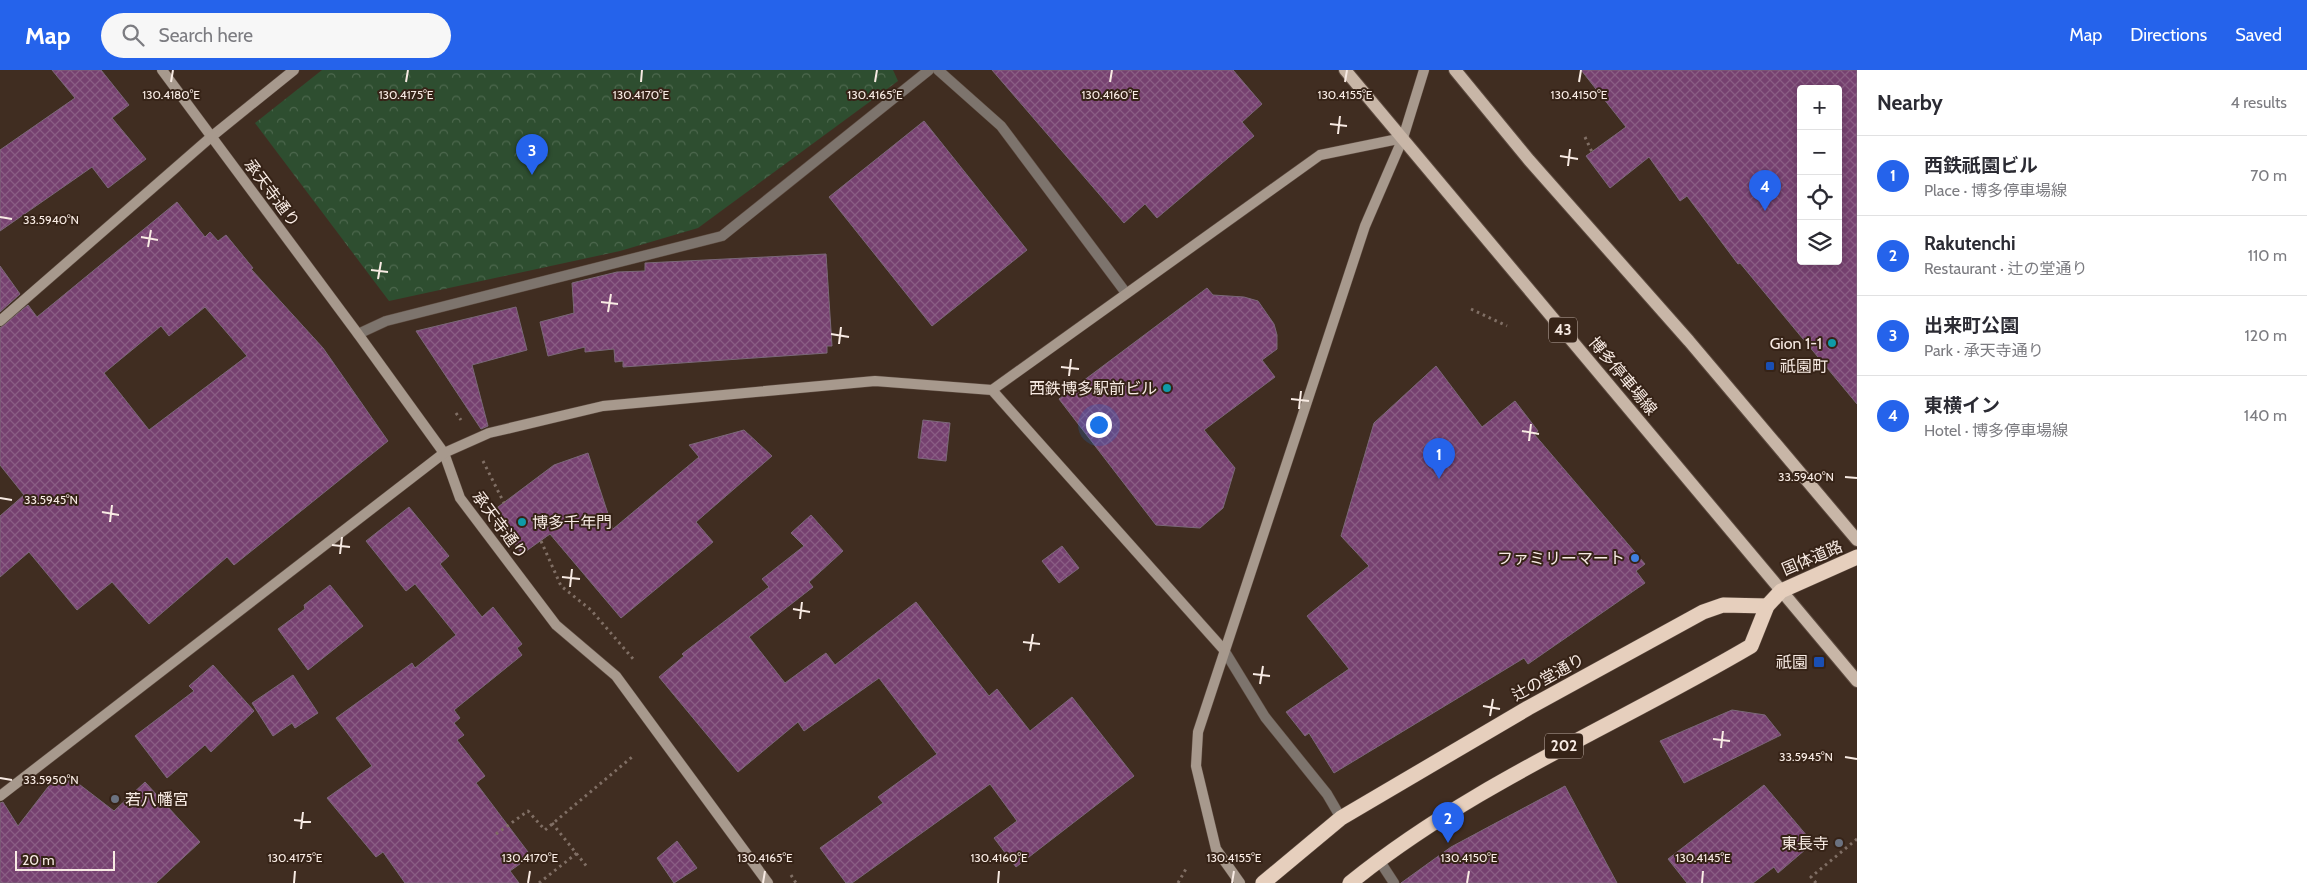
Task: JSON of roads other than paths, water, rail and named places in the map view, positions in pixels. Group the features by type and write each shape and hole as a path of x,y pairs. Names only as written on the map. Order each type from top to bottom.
{"highway":[{"name":"国体道路","path":"1781,590 1857,558"},
{"name":"202","path":"1350,883 1379,860 1482,792 1751,646 1767,606 1781,590"},
{"name":"辻の堂通り","path":"1263,883 1341,818 1528,708 1703,612 1723,605 1767,606"}],"main road":[{"name":"博多停車場線","path":"1345,70 1857,680"},
{"path":"1455,70 1529,160 1689,342 1857,540"}],"street":[{"name":"承天寺通り","path":"162,70 444,453 460,498 556,625 616,676 768,883"},
{"path":"0,321 211,136 294,70"},
{"path":"358,334 386,321 722,236 929,70"},
{"path":"938,70 1001,126 1126,293"},
{"path":"1240,883 1216,849 1196,766 1198,732 1366,226 1403,138 1424,70"},
{"path":"0,796 444,453 489,432 603,406 875,381 992,390 1320,155 1403,138"},
{"path":"992,390 1224,650 1265,717 1327,794 1341,818"},
{"path":"1379,860 1394,883"}],"place":[{"name":"出来町公園","path":"532,175"},
{"name":"東横イン","path":"1765,211"},
{"name":"Gion 1-1","path":"1832,343"},
{"name":"祇園町","path":"1770,366"},
{"name":"西鉄博多駅前ビル","path":"1167,388"},
{"name":"西鉄祇園ビル","path":"1439,479"},
{"name":"博多千年門","path":"522,522"},
{"name":"ファミリーマート","path":"1635,558"},
{"name":"祇園","path":"1819,662"},
{"name":"若八幡宮","path":"115,799"},
{"name":"Rakutenchi","path":"1448,843"},
{"name":"東長寺","path":"1839,843"}]}
